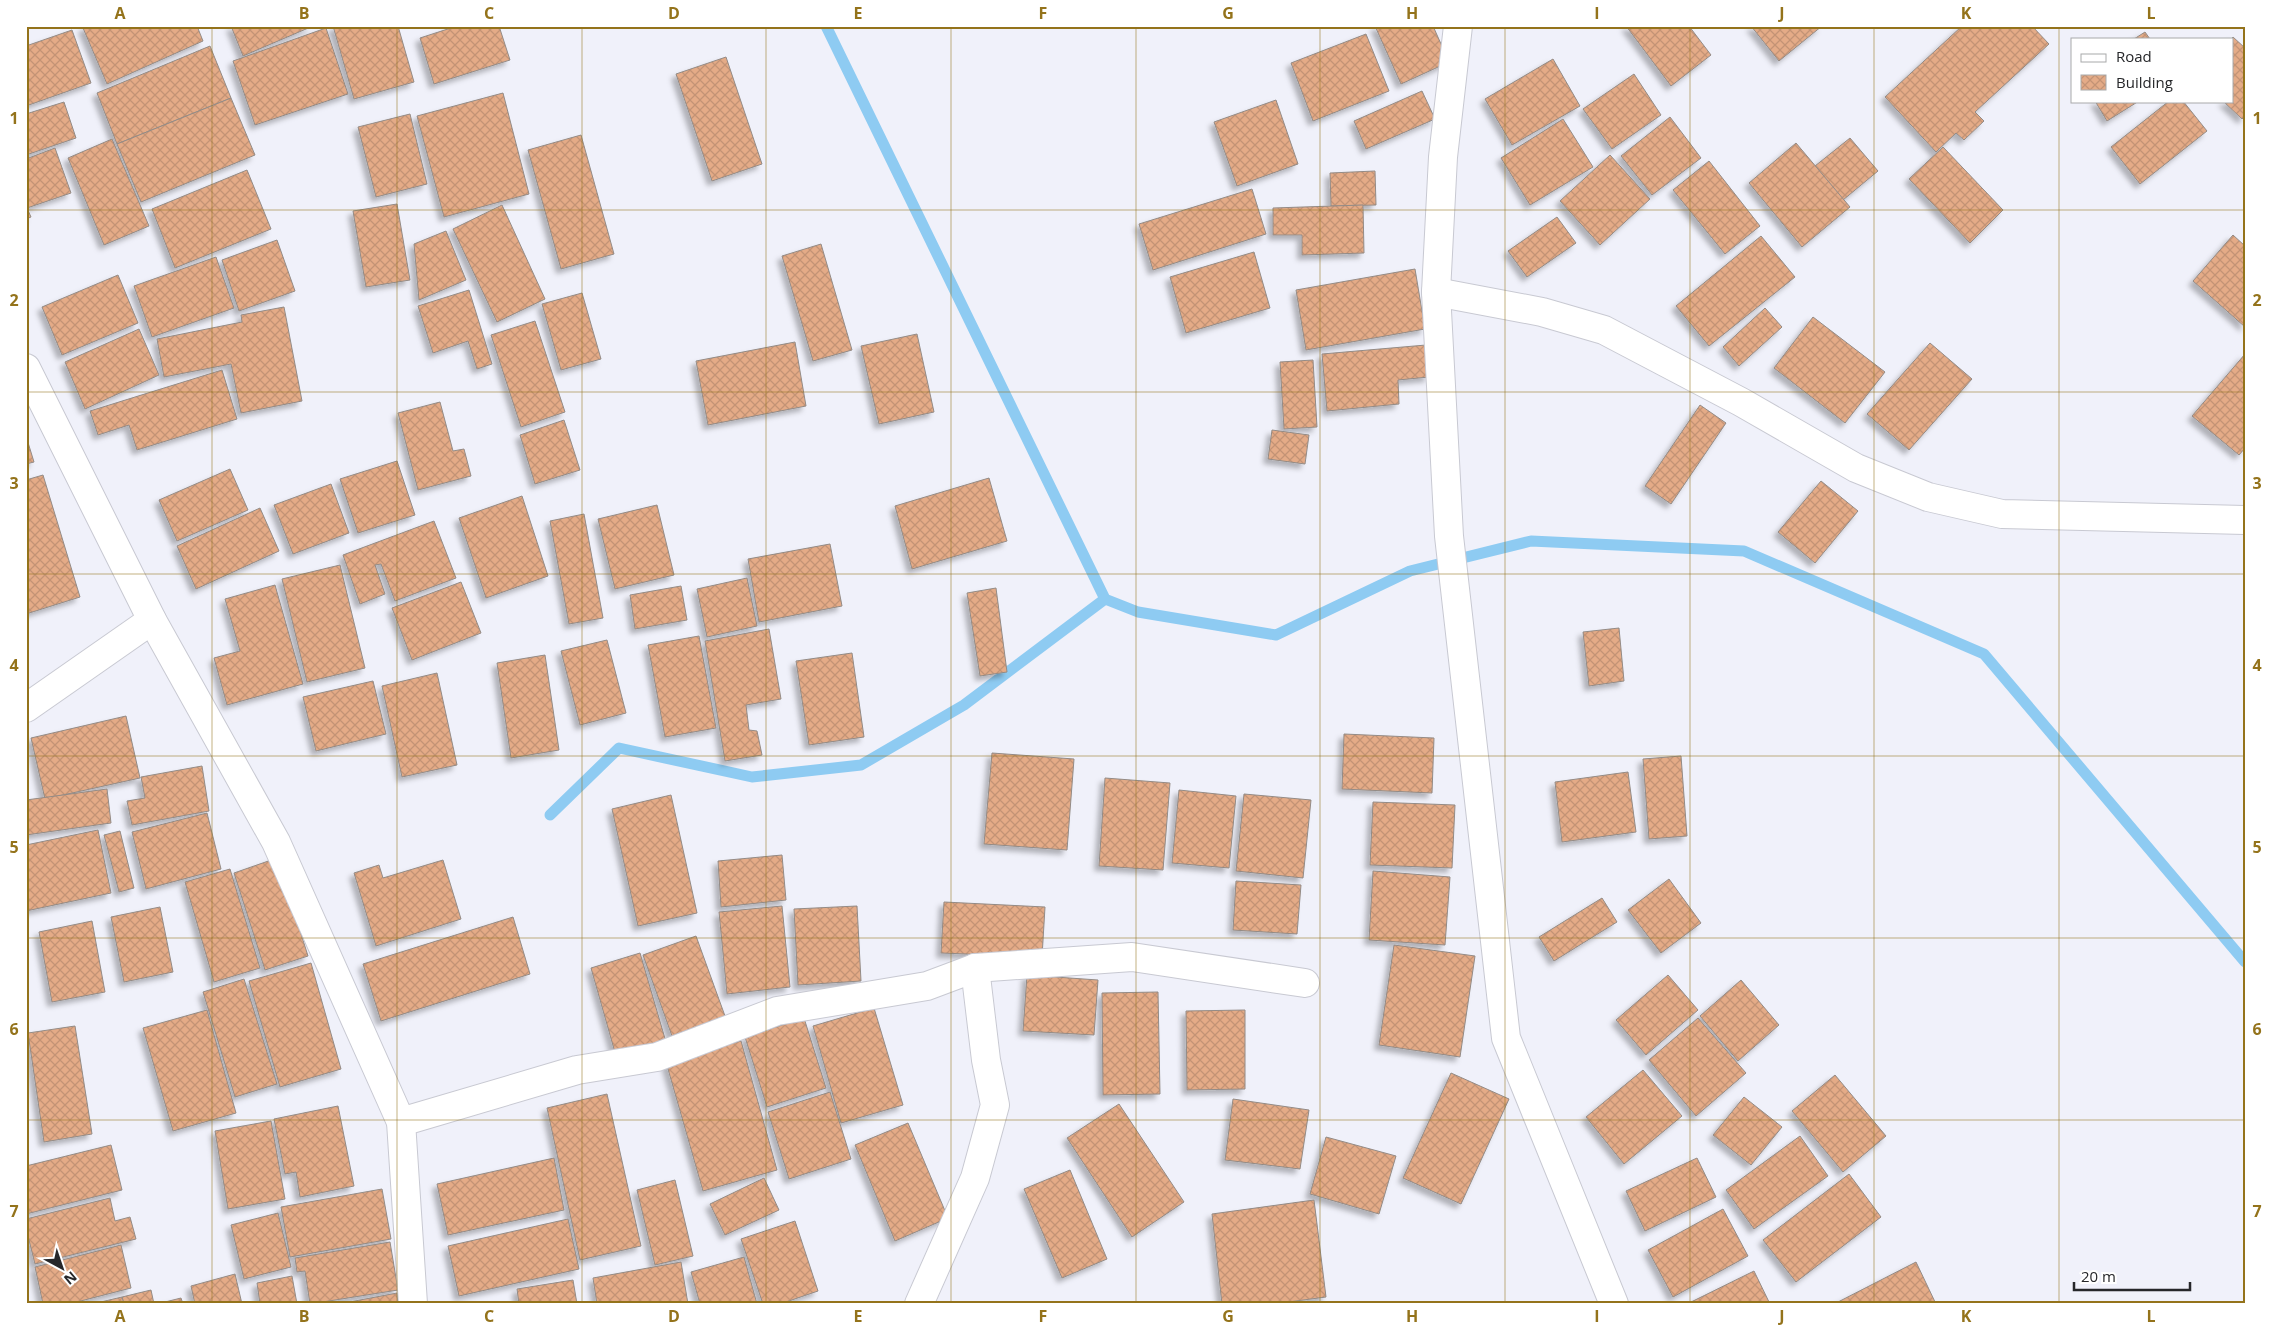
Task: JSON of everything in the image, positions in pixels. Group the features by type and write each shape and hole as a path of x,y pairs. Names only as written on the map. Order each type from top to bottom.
{"street":[{"path":"1458,26 1443,157 1436,292 1449,536 1506,1038 1614,1304"},
{"path":"1436,292 1542,312 1604,330 1741,402 1856,468 1928,497 2002,514 2245,520"},
{"path":"26,368 152,620 276,842 401,1122 413,1304"},
{"path":"26,708 152,620"},
{"path":"401,1122 578,1070 657,1057 777,1011 927,986 975,968 1132,957 1306,982"},
{"path":"920,1304 975,1178 995,1105 986,1060 975,968"}],"building":[{"path":"87,26 197,26 203,41 107,84 83,28"},
{"path":"231,26 313,26 243,56"},
{"path":"333,26 398,26 414,82 354,99"},
{"path":"457,26 499,26 510,60 434,84 420,38"},
{"path":"1375,26 1433,26 1449,62 1401,84"},
{"path":"1626,26 1689,26 1711,55 1671,86"},
{"path":"1751,26 1822,26 1779,61"},
{"path":"1962,26 2032,26 2049,44 1975,112 1984,121 1964,140 1956,133 1936,152 1885,97"},
{"path":"326,28 348,94 255,125 233,61"},
{"path":"72,30 91,83 26,106 26,46"},
{"path":"2145,32 2149,38 2136,38"},
{"path":"1366,34 1389,91 1313,121 1291,63"},
{"path":"2233,37 2245,48 2245,116 2242,119 2224,102 2234,102 2234,38"},
{"path":"210,46 231,98 117,144 97,93"},
{"path":"726,57 762,164 712,181 676,74"},
{"path":"1553,59 1580,106 1512,145 1485,99"},
{"path":"1634,74 1661,115 1612,149 1583,109"},
{"path":"1422,91 1435,119 1366,149 1354,121"},
{"path":"503,93 529,194 444,217 417,116"},
{"path":"231,98 255,155 141,202 117,144"},
{"path":"1276,100 1298,164 1237,186 1214,122"},
{"path":"64,102 76,138 26,155 26,114"},
{"path":"2096,102 2137,102 2107,121"},
{"path":"2168,102 2184,102 2207,131 2140,184 2111,147"},
{"path":"410,114 427,184 376,197 358,127"},
{"path":"1670,117 1701,158 1652,195 1621,156"},
{"path":"1563,119 1593,167 1530,205 1501,158"},
{"path":"581,135 614,254 561,269 528,150"},
{"path":"1850,138 1878,171 1843,200 1815,166"},
{"path":"112,139 149,226 104,245 68,158"},
{"path":"1796,143 1850,207 1802,247 1749,183"},
{"path":"1943,147 2003,210 1970,243 1909,179"},
{"path":"55,148 71,193 27,208 31,217 26,219 26,159"},
{"path":"1610,155 1650,199 1600,245 1560,201"},
{"path":"1709,161 1760,226 1725,254 1673,190"},
{"path":"247,170 271,229 175,268 152,209"},
{"path":"1375,171 1376,205 1331,206 1330,173"},
{"path":"1252,189 1266,234 1153,270 1139,224"},
{"path":"397,204 410,280 366,287 353,211"},
{"path":"502,205 545,299 497,322 453,229"},
{"path":"1363,205 1364,253 1302,255 1302,235 1273,235 1273,208"},
{"path":"1557,217 1576,243 1527,277 1508,251"},
{"path":"446,231 466,280 419,300 414,244"},
{"path":"2233,235 2245,246 2245,327 2193,281"},
{"path":"1761,236 1795,277 1709,346 1676,306"},
{"path":"277,240 295,291 239,311 222,260"},
{"path":"821,244 852,350 813,361 782,256"},
{"path":"1254,252 1270,308 1186,333 1170,277"},
{"path":"216,257 234,308 152,337 134,286"},
{"path":"1415,269 1425,329 1306,350 1296,290"},
{"path":"118,275 138,323 62,355 42,307"},
{"path":"469,290 492,364 477,369 468,341 433,353 418,306"},
{"path":"582,293 601,359 561,370 542,304"},
{"path":"284,307 302,401 241,413 231,364 164,377 157,339 242,322 241,315"},
{"path":"1765,308 1782,327 1739,366 1723,347"},
{"path":"1813,317 1885,372 1845,423 1774,368"},
{"path":"535,321 565,412 521,427 491,335"},
{"path":"139,329 159,375 85,409 65,362"},
{"path":"917,334 934,412 879,424 861,346"},
{"path":"795,342 806,406 708,425 696,361"},
{"path":"1930,343 1972,379 1909,450 1867,414"},
{"path":"1426,345 1429,377 1398,380 1399,404 1327,411 1322,354"},
{"path":"2245,354 2245,448 2239,455 2192,416"},
{"path":"1313,360 1317,427 1284,429 1280,362"},
{"path":"222,370 237,419 137,450 129,425 98,435 90,411"},
{"path":"440,402 453,451 464,449 471,476 418,490 398,413"},
{"path":"1700,405 1726,423 1671,504 1645,486"},
{"path":"564,420 580,470 535,484 520,435"},
{"path":"1272,430 1309,435 1305,464 1268,459"},
{"path":"26,436 34,462 26,464"},
{"path":"397,461 415,515 358,533 340,479"},
{"path":"230,469 248,510 177,541 159,500"},
{"path":"43,475 80,597 26,614 26,480"},
{"path":"989,478 1007,541 912,569 895,506"},
{"path":"1821,481 1858,511 1815,563 1778,532"},
{"path":"331,484 349,533 293,554 274,505"},
{"path":"522,496 548,576 486,598 459,518"},
{"path":"657,505 674,575 615,589 598,519"},
{"path":"260,508 279,551 196,589 177,546"},
{"path":"584,514 603,618 569,624 550,521"},
{"path":"434,521 456,578 395,601 381,564 375,565 385,594 360,604 343,555"},
{"path":"830,544 842,606 759,622 748,559"},
{"path":"340,565 365,668 307,682 282,579"},
{"path":"747,578 757,626 707,637 697,589"},
{"path":"461,582 481,633 412,660 392,608"},
{"path":"275,585 303,684 227,705 214,658 240,651 225,599"},
{"path":"681,586 687,620 635,629 630,595"},
{"path":"996,588 1007,672 980,676 967,593"},
{"path":"1619,628 1624,681 1589,686 1583,632"},
{"path":"769,629 781,699 746,705 749,730 757,731 762,755 725,761 705,641"},
{"path":"699,636 716,728 665,737 648,645"},
{"path":"607,640 626,713 580,725 561,651"},
{"path":"852,653 864,737 809,745 796,661"},
{"path":"545,655 559,750 511,758 497,663"},
{"path":"437,673 457,765 402,777 382,686"},
{"path":"373,681 386,734 316,751 303,697"},
{"path":"126,716 140,778 45,799 31,738"},
{"path":"1344,734 1434,738 1432,793 1342,789"},
{"path":"992,753 1074,759 1067,850 984,844"},
{"path":"1681,756 1687,836 1649,839 1643,759"},
{"path":"202,766 209,811 132,825 127,801 145,798 141,777"},
{"path":"1628,772 1636,832 1562,842 1555,782"},
{"path":"1105,778 1170,783 1163,870 1099,866"},
{"path":"107,789 111,823 26,835 26,800"},
{"path":"1179,790 1236,796 1229,868 1172,863"},
{"path":"1244,794 1311,800 1303,878 1236,871"},
{"path":"671,795 697,913 638,926 612,809"},
{"path":"1373,802 1455,805 1452,868 1370,865"},
{"path":"207,813 221,869 146,889 132,832"},
{"path":"98,830 111,893 26,911 26,845"},
{"path":"120,831 134,888 119,892 104,835"},
{"path":"782,855 786,900 721,907 718,861"},
{"path":"277,858 308,956 265,970 234,873"},
{"path":"443,860 461,919 376,946 354,873 379,865 383,878"},
{"path":"230,869 260,968 214,982 185,882"},
{"path":"1373,871 1450,877 1445,945 1369,940"},
{"path":"1669,879 1701,923 1661,953 1628,910"},
{"path":"1236,881 1301,885 1297,934 1233,930"},
{"path":"1602,898 1617,922 1554,961 1539,937"},
{"path":"944,902 1045,907 1042,957 941,953"},
{"path":"782,906 790,987 727,994 719,912"},
{"path":"857,906 861,981 798,985 794,909"},
{"path":"160,907 173,972 124,982 111,917"},
{"path":"513,917 530,974 381,1021 363,964"},
{"path":"92,921 105,992 52,1002 39,932"},
{"path":"696,936 725,1016 672,1036 643,955"},
{"path":"1394,945 1475,956 1460,1057 1379,1045"},
{"path":"640,953 666,1042 616,1056 591,968"},
{"path":"311,963 341,1069 280,1087 249,981"},
{"path":"1027,975 1098,980 1094,1035 1023,1031"},
{"path":"1668,975 1698,1010 1646,1055 1616,1020"},
{"path":"244,979 277,1084 235,1097 203,992"},
{"path":"1741,980 1779,1025 1738,1061 1700,1016"},
{"path":"1158,992 1160,1094 1103,1095 1102,993"},
{"path":"874,1008 903,1105 841,1123 813,1026"},
{"path":"207,1010 236,1113 173,1131 143,1028"},
{"path":"1245,1010 1245,1089 1187,1090 1186,1011"},
{"path":"804,1018 826,1088 767,1107 745,1037"},
{"path":"1698,1018 1746,1073 1696,1116 1649,1060"},
{"path":"75,1026 92,1134 44,1142 28,1033"},
{"path":"741,1041 777,1170 703,1191 666,1062"},
{"path":"1643,1070 1682,1116 1624,1164 1586,1117"},
{"path":"1451,1073 1509,1099 1461,1204 1403,1178"},
{"path":"1835,1075 1886,1136 1843,1172 1792,1111"},
{"path":"830,1092 851,1159 789,1179 768,1112"},
{"path":"607,1094 641,1246 580,1260 547,1108"},
{"path":"1744,1097 1782,1127 1751,1165 1713,1135"},
{"path":"1233,1099 1309,1110 1300,1169 1225,1160"},
{"path":"1119,1104 1184,1202 1132,1237 1067,1138"},
{"path":"338,1106 354,1186 300,1197 296,1172 285,1174 274,1119"},
{"path":"271,1121 285,1199 228,1209 215,1131"},
{"path":"908,1123 948,1218 895,1241 855,1145"},
{"path":"1800,1136 1828,1176 1754,1229 1726,1190"},
{"path":"1326,1137 1396,1156 1379,1214 1310,1194"},
{"path":"111,1145 122,1190 26,1214 26,1166"},
{"path":"554,1158 564,1210 448,1235 437,1184"},
{"path":"1697,1158 1716,1197 1645,1231 1626,1191"},
{"path":"1070,1170 1107,1259 1062,1278 1024,1189"},
{"path":"1849,1174 1881,1217 1796,1282 1763,1240"},
{"path":"764,1178 779,1210 725,1235 710,1204"},
{"path":"675,1180 693,1256 655,1265 637,1190"},
{"path":"382,1189 391,1239 290,1257 281,1207"},
{"path":"110,1198 115,1221 130,1217 136,1239 35,1264 26,1228 26,1219"},
{"path":"1314,1200 1326,1297 1273,1304 1222,1304 1212,1214"},
{"path":"1723,1209 1748,1256 1673,1297 1648,1250"},
{"path":"278,1213 291,1267 244,1279 231,1225"},
{"path":"568,1219 579,1269 459,1296 448,1246"},
{"path":"795,1221 818,1291 780,1304 763,1304 741,1239"},
{"path":"390,1242 398,1290 310,1304 305,1271 297,1272 295,1258"},
{"path":"121,1245 131,1288 69,1304 43,1304 35,1267"},
{"path":"744,1257 757,1304 700,1304 691,1272"},
{"path":"681,1262 688,1304 597,1304 593,1278"},
{"path":"1916,1262 1936,1304 1838,1304 1838,1302"},
{"path":"1754,1271 1770,1304 1687,1304"},
{"path":"235,1274 242,1304 195,1304 191,1286"},
{"path":"292,1276 297,1304 260,1304 257,1283"},
{"path":"573,1280 577,1304 519,1304 517,1289"},
{"path":"151,1290 154,1304 124,1304 122,1297"},
{"path":"397,1293 398,1304 339,1304"},
{"path":"122,1297 124,1304 92,1304"},
{"path":"181,1298 183,1304 157,1304"}],"waterway":[{"path":"826,26 1105,599 1138,612 1276,635 1410,571 1531,541 1744,551 1984,654 2245,962"},
{"path":"550,815 619,748 752,777 861,765 964,705 1105,599"}]}
